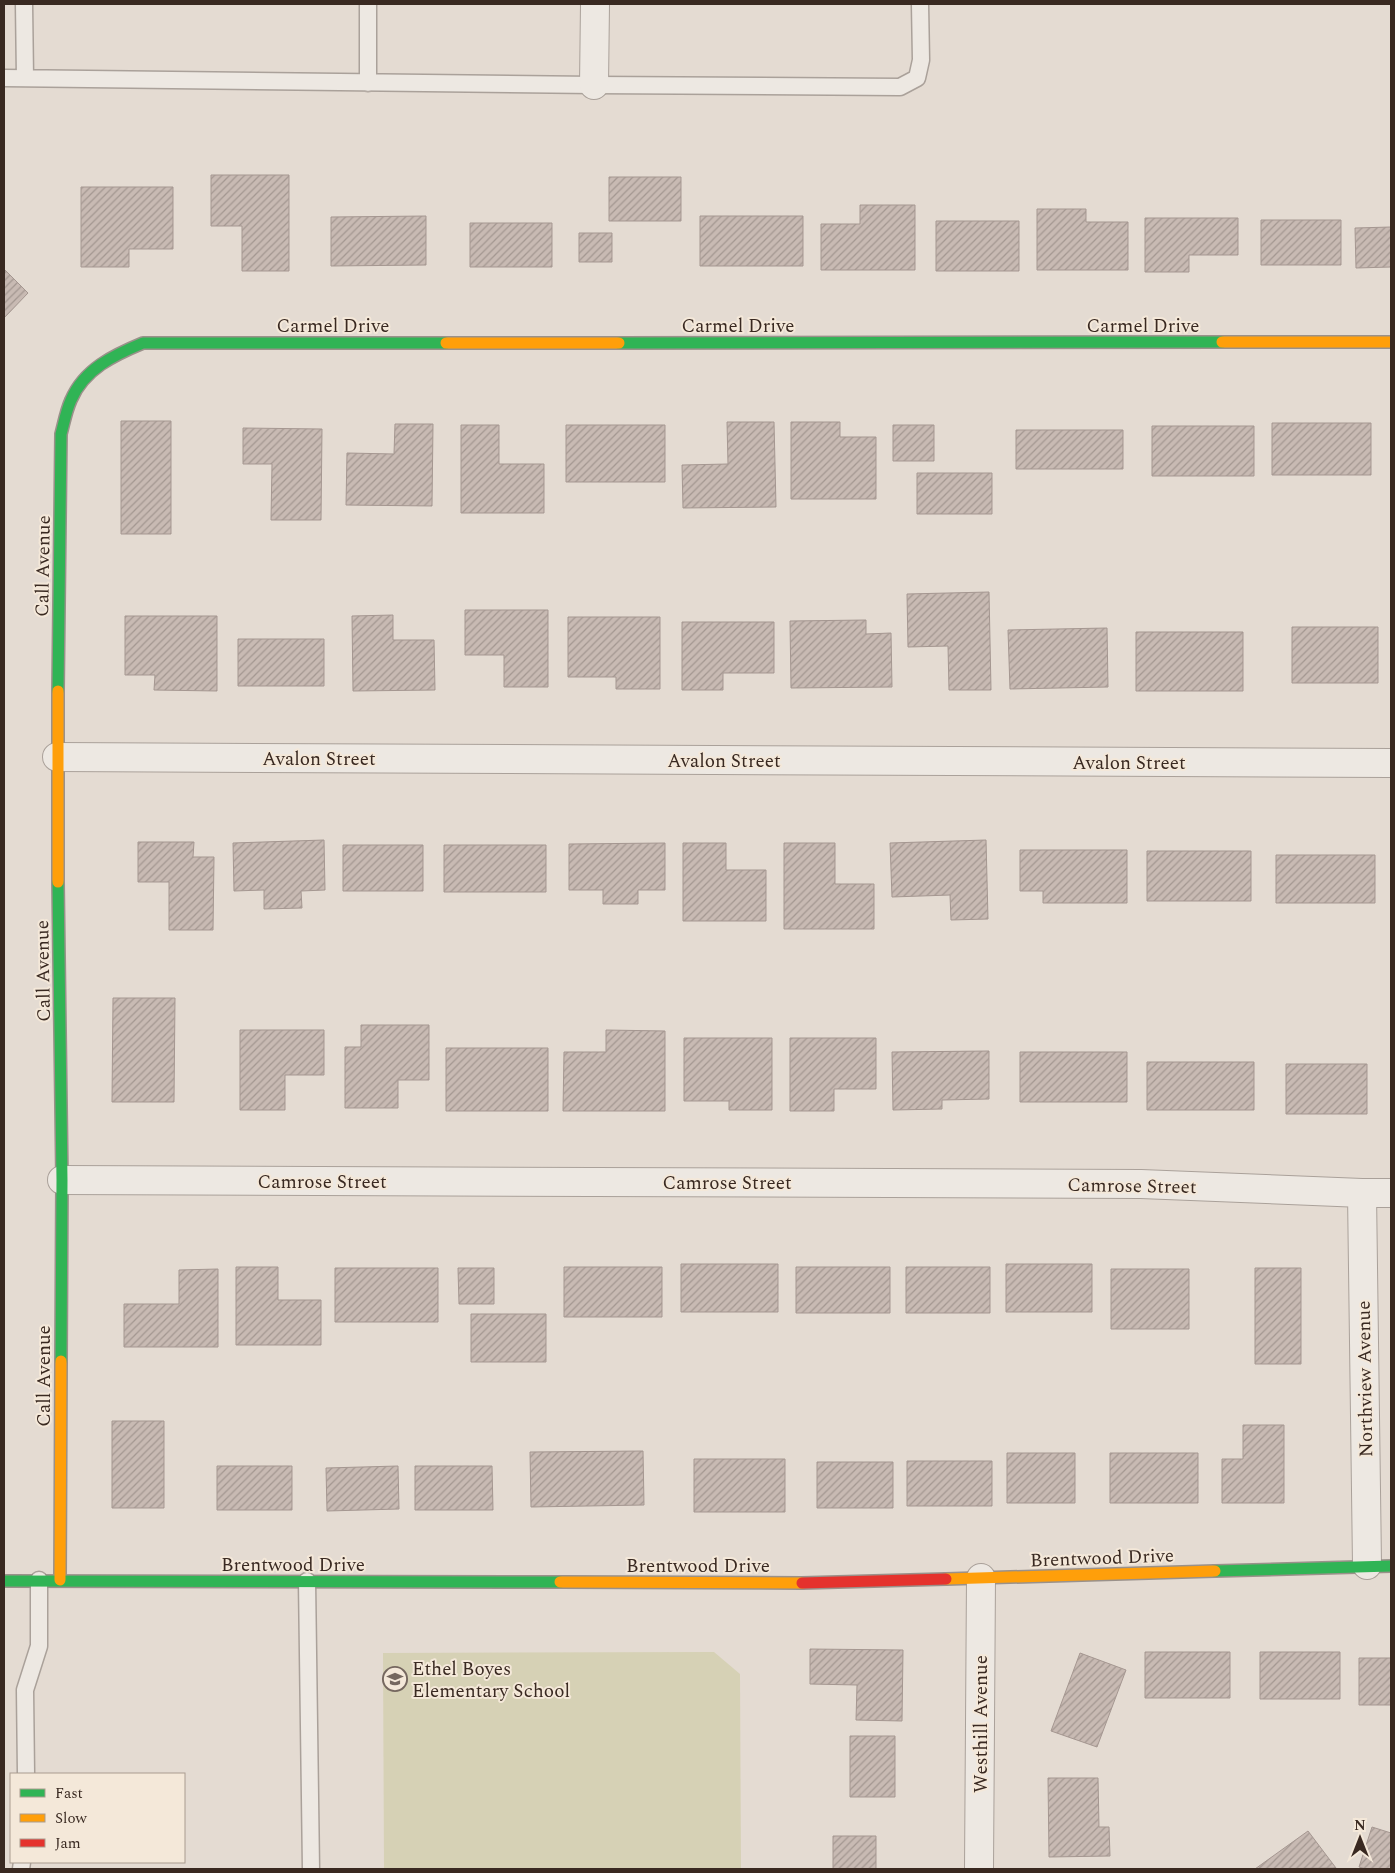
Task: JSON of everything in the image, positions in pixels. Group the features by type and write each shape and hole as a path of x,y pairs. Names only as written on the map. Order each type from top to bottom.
{"street":[{"path":"594,85 595,4"},
{"name":"Carmel Drive","path":"92,371 113,355 143,343 1391,342"},
{"name":"Call Avenue","path":"60,1580 62,1180 57,757 61,434 74,392 92,371"},
{"name":"Avalon Street","path":"57,757 1391,763"},
{"name":"Camrose Street","path":"62,1180 1131,1184 1362,1194 1391,1193"},
{"name":"Northview Avenue","path":"1362,1194 1379,1565"},
{"name":"Brentwood Drive","path":"4,1580 787,1583 1379,1565"},
{"name":"Westhill Avenue","path":"979,1869 981,1578"}],"lane":[{"path":"24,4 24,78"},
{"path":"368,4 368,82"},
{"path":"4,78 900,87 917,78 921,60 920,4"},
{"path":"26,1773 25,1690 39,1646 39,1580"},
{"path":"307,1581 311,1869"}],"shaded area":[{"path":"714,1652 740,1674 741,1869 384,1869 383,1653"}],"building":[{"path":"211,175 289,175 289,271 242,271 242,226 211,226"},
{"path":"609,177 681,177 681,221 609,221"},
{"path":"81,187 173,187 173,249 129,249 129,267 81,267"},
{"path":"860,205 915,205 915,270 821,270 821,224 860,224"},
{"path":"1037,209 1086,209 1086,222 1128,222 1128,270 1037,270"},
{"path":"426,216 426,265 331,266 331,217"},
{"path":"700,216 803,216 803,266 700,266"},
{"path":"1145,218 1238,218 1238,255 1189,255 1189,272 1145,272"},
{"path":"1261,220 1341,220 1341,265 1261,265"},
{"path":"936,221 1019,221 1019,271 936,271"},
{"path":"470,223 552,223 552,267 470,267"},
{"path":"1391,227 1391,267 1356,268 1355,228"},
{"path":"579,233 612,233 612,262 579,262"},
{"path":"4,269 28,293 4,318"},
{"path":"121,421 171,421 171,534 121,534"},
{"path":"727,422 774,422 776,507 683,508 682,465 728,464"},
{"path":"791,422 840,422 840,437 876,437 876,499 791,499"},
{"path":"1272,423 1371,423 1371,475 1272,475"},
{"path":"395,424 433,424 432,506 346,505 347,453 394,454"},
{"path":"461,425 499,425 499,464 544,464 544,513 461,513"},
{"path":"566,425 665,425 665,482 566,482"},
{"path":"893,425 934,425 934,461 893,461"},
{"path":"1152,426 1254,426 1254,476 1152,476"},
{"path":"243,428 322,429 321,520 271,520 272,464 243,464"},
{"path":"1016,430 1123,430 1123,469 1016,469"},
{"path":"917,473 992,473 992,514 917,514"},
{"path":"989,592 991,690 949,690 948,646 908,647 907,594"},
{"path":"465,610 548,610 548,687 504,687 504,655 465,655"},
{"path":"393,615 393,640 434,640 435,690 353,691 352,616"},
{"path":"125,616 217,616 217,691 154,690 155,675 125,675"},
{"path":"568,617 660,617 660,689 616,689 616,677 568,677"},
{"path":"866,620 866,634 891,633 892,687 791,688 790,621"},
{"path":"682,622 774,622 774,673 723,673 723,690 682,690"},
{"path":"1292,627 1378,627 1378,683 1292,683"},
{"path":"1107,628 1108,687 1010,689 1008,630"},
{"path":"1136,632 1243,632 1243,691 1136,691"},
{"path":"238,639 324,639 324,686 238,686"},
{"path":"324,840 325,890 301,891 302,908 264,909 264,890 234,891 233,843"},
{"path":"986,840 988,919 951,920 950,895 892,897 890,843"},
{"path":"138,842 194,842 193,857 214,857 213,930 169,930 169,882 138,882"},
{"path":"665,843 665,890 638,890 638,904 603,904 603,890 569,890 569,844"},
{"path":"683,843 726,843 726,870 766,870 766,921 683,921"},
{"path":"784,843 835,843 835,884 874,884 874,929 784,929"},
{"path":"343,845 423,845 423,891 343,891"},
{"path":"444,845 546,845 546,892 444,892"},
{"path":"1020,850 1127,850 1127,903 1043,903 1043,891 1020,891"},
{"path":"1147,851 1251,851 1251,901 1147,901"},
{"path":"1276,855 1375,855 1375,903 1276,903"},
{"path":"113,998 175,998 174,1102 112,1102"},
{"path":"361,1025 429,1025 429,1080 398,1080 398,1108 345,1108 345,1047 361,1047"},
{"path":"240,1030 324,1030 324,1075 285,1075 285,1110 240,1110"},
{"path":"606,1030 665,1031 665,1111 563,1111 564,1052 606,1052"},
{"path":"684,1038 772,1038 772,1110 729,1110 729,1101 684,1101"},
{"path":"790,1038 876,1038 876,1089 834,1089 834,1111 790,1111"},
{"path":"446,1048 548,1048 548,1111 446,1111"},
{"path":"989,1051 989,1099 942,1100 942,1109 893,1110 892,1052"},
{"path":"1020,1052 1127,1052 1127,1102 1020,1102"},
{"path":"1147,1062 1254,1062 1254,1110 1147,1110"},
{"path":"1286,1064 1367,1064 1367,1114 1286,1114"},
{"path":"681,1264 778,1264 778,1312 681,1312"},
{"path":"1006,1264 1092,1264 1092,1312 1006,1312"},
{"path":"236,1267 278,1267 278,1300 321,1300 321,1345 236,1345"},
{"path":"564,1267 662,1267 662,1317 564,1317"},
{"path":"796,1267 890,1267 890,1313 796,1313"},
{"path":"906,1267 990,1267 990,1313 906,1313"},
{"path":"335,1268 438,1268 438,1322 335,1322"},
{"path":"458,1268 494,1268 494,1304 459,1304"},
{"path":"1255,1268 1301,1268 1301,1364 1255,1364"},
{"path":"218,1269 218,1347 124,1347 124,1304 179,1304 179,1270"},
{"path":"1111,1269 1189,1269 1189,1329 1111,1329"},
{"path":"471,1314 546,1314 546,1362 471,1362"},
{"path":"112,1421 164,1421 164,1508 112,1508"},
{"path":"1243,1425 1284,1425 1284,1503 1222,1503 1222,1459 1243,1459"},
{"path":"643,1451 644,1505 531,1507 530,1452"},
{"path":"1007,1453 1075,1453 1075,1503 1007,1503"},
{"path":"1110,1453 1198,1453 1198,1503 1110,1503"},
{"path":"694,1459 785,1459 785,1512 694,1512"},
{"path":"907,1461 992,1461 992,1506 907,1506"},
{"path":"817,1462 893,1462 893,1508 817,1508"},
{"path":"217,1466 292,1466 292,1510 217,1510"},
{"path":"398,1466 399,1509 327,1511 326,1468"},
{"path":"415,1466 492,1466 493,1510 415,1510"},
{"path":"810,1649 903,1650 902,1721 856,1720 857,1685 810,1684"},
{"path":"1145,1652 1230,1652 1230,1698 1145,1698"},
{"path":"1260,1652 1340,1652 1340,1699 1260,1699"},
{"path":"1080,1653 1126,1670 1097,1747 1051,1731"},
{"path":"1359,1658 1391,1658 1391,1705 1359,1705"},
{"path":"850,1736 895,1736 895,1797 850,1797"},
{"path":"1048,1778 1098,1778 1099,1827 1109,1827 1110,1856 1049,1857"},
{"path":"1372,1827 1391,1833 1391,1869 1366,1869 1359,1867"},
{"path":"1308,1831 1336,1868 1255,1869"},
{"path":"833,1836 876,1836 876,1869 833,1869"}],"traffic: fast":[{"path":"619,343 1222,342"},
{"path":"58,691 61,434 71,400 77,389 92,372 111,358 143,343 446,343"},
{"path":"58,882 62,1180 61,1361"},
{"path":"1215,1571 1391,1566"},
{"path":"4,1581 560,1582"}],"traffic: slow":[{"path":"1222,342 1391,342"},
{"path":"446,343 619,343"},
{"path":"58,691 58,882"},
{"path":"60,1580 61,1361"},
{"path":"946,1579 1215,1571"},
{"path":"560,1582 802,1583"}],"traffic: jam":[{"path":"802,1583 946,1579"}],"place":[{"name":"Ethel Boyes Elementary School","path":"395,1679"}]}
